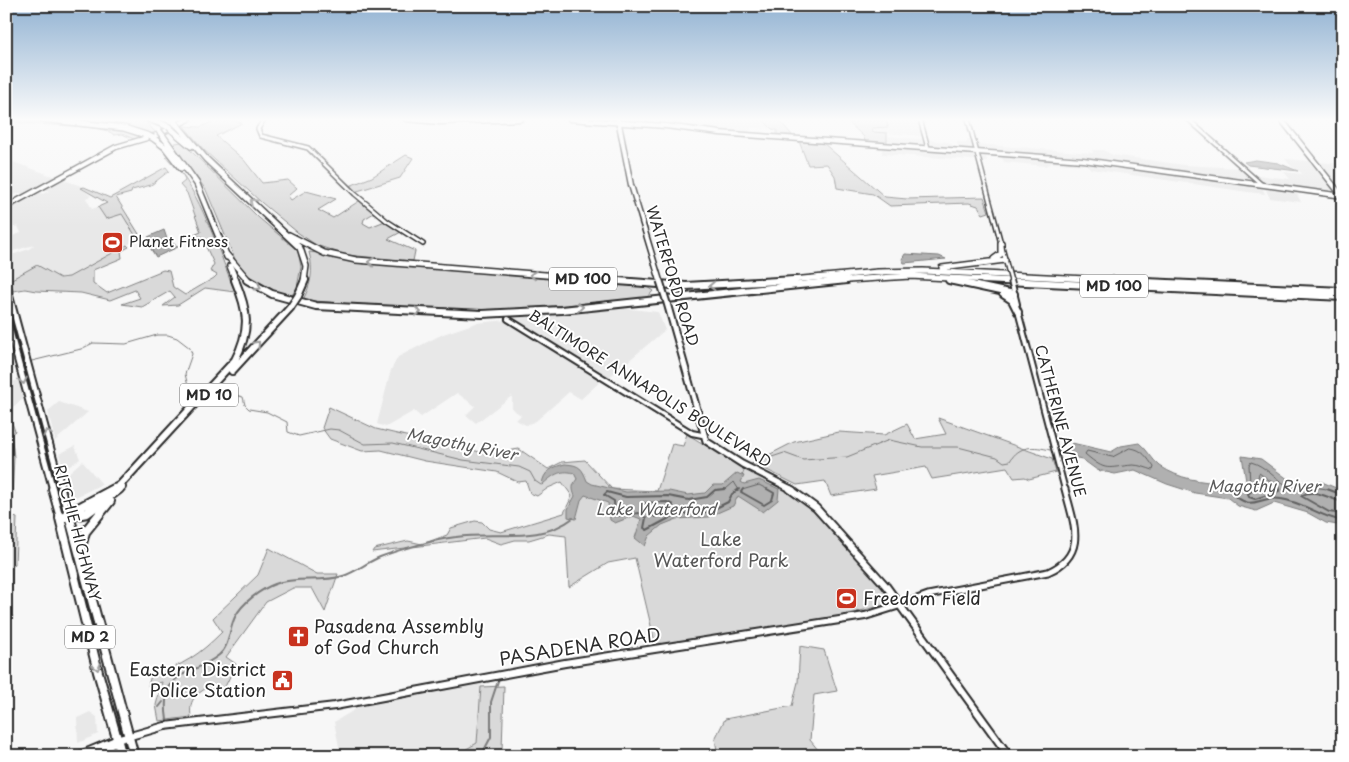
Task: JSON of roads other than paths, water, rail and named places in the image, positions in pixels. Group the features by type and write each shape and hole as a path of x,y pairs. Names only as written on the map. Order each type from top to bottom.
{"highway":[{"path":"170,155 196,186"},
{"name":"MD 10","path":"66,516 95,501 124,481 224,374 240,353 248,331 248,314 225,253 196,186 175,155"},
{"path":"201,155 206,159"},
{"name":"MD 10","path":"66,516 92,510 128,482 290,308 305,281 306,262 303,252 289,235 202,155"},
{"name":"MD 100","path":"289,235 324,253 356,260 663,286 728,286 891,271 951,272 1343,290"},
{"path":"993,260 1001,254 1001,243"},
{"name":"MD 100","path":"225,253 236,270 250,282 285,299 328,307 428,312 482,314 541,311 885,277 953,277 1343,298"},
{"path":"891,271 936,269 993,260 1005,260"},
{"path":"885,277 942,280 1014,294"},
{"path":"990,290 1009,298 1018,312"},
{"path":"80,556 81,543 88,527 128,482"},
{"name":"RITCHIE HIGHWAY","path":"66,516 80,556"},
{"name":"RITCHIE HIGHWAY","path":"66,516 122,756"},
{"name":"MD 2","path":"80,556 134,756"}],"main road":[{"path":"6,208 102,155"},
{"name":"WATERFORD ROAD","path":"625,155 631,185 689,375 702,435"},
{"path":"1011,155 1084,160 1342,196"},
{"path":"1308,155 1342,196"},
{"name":"RITCHIE HIGHWAY","path":"6,283 66,516"},
{"name":"RITCHIE HIGHWAY","path":"6,317 66,516"},
{"name":"BALTIMORE ANNAPOLIS BOULEVARD","path":"702,435 713,447 809,501 866,562 900,605 1008,756"},
{"name":"PASADENA ROAD","path":"117,741 165,726 335,706 565,663 865,616 900,605"},
{"path":"77,756 117,741"},
{"path":"94,756 117,741"}],"street":[{"path":"315,155 355,194 386,220 423,244"},
{"name":"CATHERINE AVENUE","path":"900,605 936,593 1048,572 1063,564 1072,554 1076,532 977,155"},
{"path":"1227,155 1260,184"},
{"path":"989,216 993,213"},
{"name":"BALTIMORE ANNAPOLIS BOULEVARD","path":"508,318 692,433 702,435"}],"water":[{"path":"1256,160 1278,163 1298,171 1248,165 1244,162"},
{"path":"164,230 167,239 178,247 156,257 147,243 150,240 148,237"},
{"path":"905,254 939,256 946,259 904,263 902,259"},
{"name":"Magothy River","path":"1072,443 1111,452 1121,446 1139,443 1157,464 1175,474 1199,481 1235,485 1246,481 1242,456 1261,459 1289,480 1300,483 1322,482 1343,491 1343,526 1326,523 1308,513 1274,503 1256,511 1238,506 1228,498 1195,493 1167,484 1135,470 1115,474 1097,470 1082,459 1067,456 1067,451"},
{"name":"Lake Waterford","path":"565,464 580,468 587,481 592,484 626,492 669,491 688,495 705,493 713,485 723,485 737,473 744,476 741,482 744,484 759,480 779,489 778,500 763,512 738,496 733,506 708,517 677,519 662,525 649,536 645,546 635,538 641,519 633,516 615,523 610,520 608,503 585,495 581,500 576,519 568,517 568,509 575,496 573,487 577,479 574,473 560,473 542,485 544,476 549,470"}],"waterway":[{"name":"Magothy River","path":"32,361 81,349 93,343 126,344 157,335 168,335 177,338 190,348 192,354 185,374 189,390 197,393"},
{"name":"Magothy River","path":"6,364 12,364"},
{"name":"Magothy River","path":"217,396 227,393 243,397 245,405 249,409 267,412 287,422 288,432 299,436 330,429 339,430 365,444 393,443 463,460 519,467 530,472 535,481 541,485"},
{"name":"Magothy River","path":"748,465 784,453 803,460 847,457 889,440 922,447 958,447 997,457 1004,462 1010,461 1022,449 1038,448 1050,450"},
{"name":"Magothy River","path":"1059,452 1067,451"},
{"name":"Magothy River","path":"742,476 745,468"},
{"path":"167,720 166,703 168,691 172,683 179,677 208,663 219,655 225,647 238,612 252,597 270,586 292,580 326,579 343,576 380,557 437,540 471,536 532,534 560,526 573,518"},
{"path":"481,756 491,737 491,702 499,678"},
{"path":"159,707 163,702"}],"place":[{"name":"Planet Fitness","path":"113,242"},
{"name":"Freedom Field","path":"847,599"},
{"name":"Pasadena Assembly of God Church","path":"298,637"},
{"name":"Eastern District Police Station","path":"282,680"}],"park label":[{"name":"Lake Waterford Park","path":"721,550"}]}
